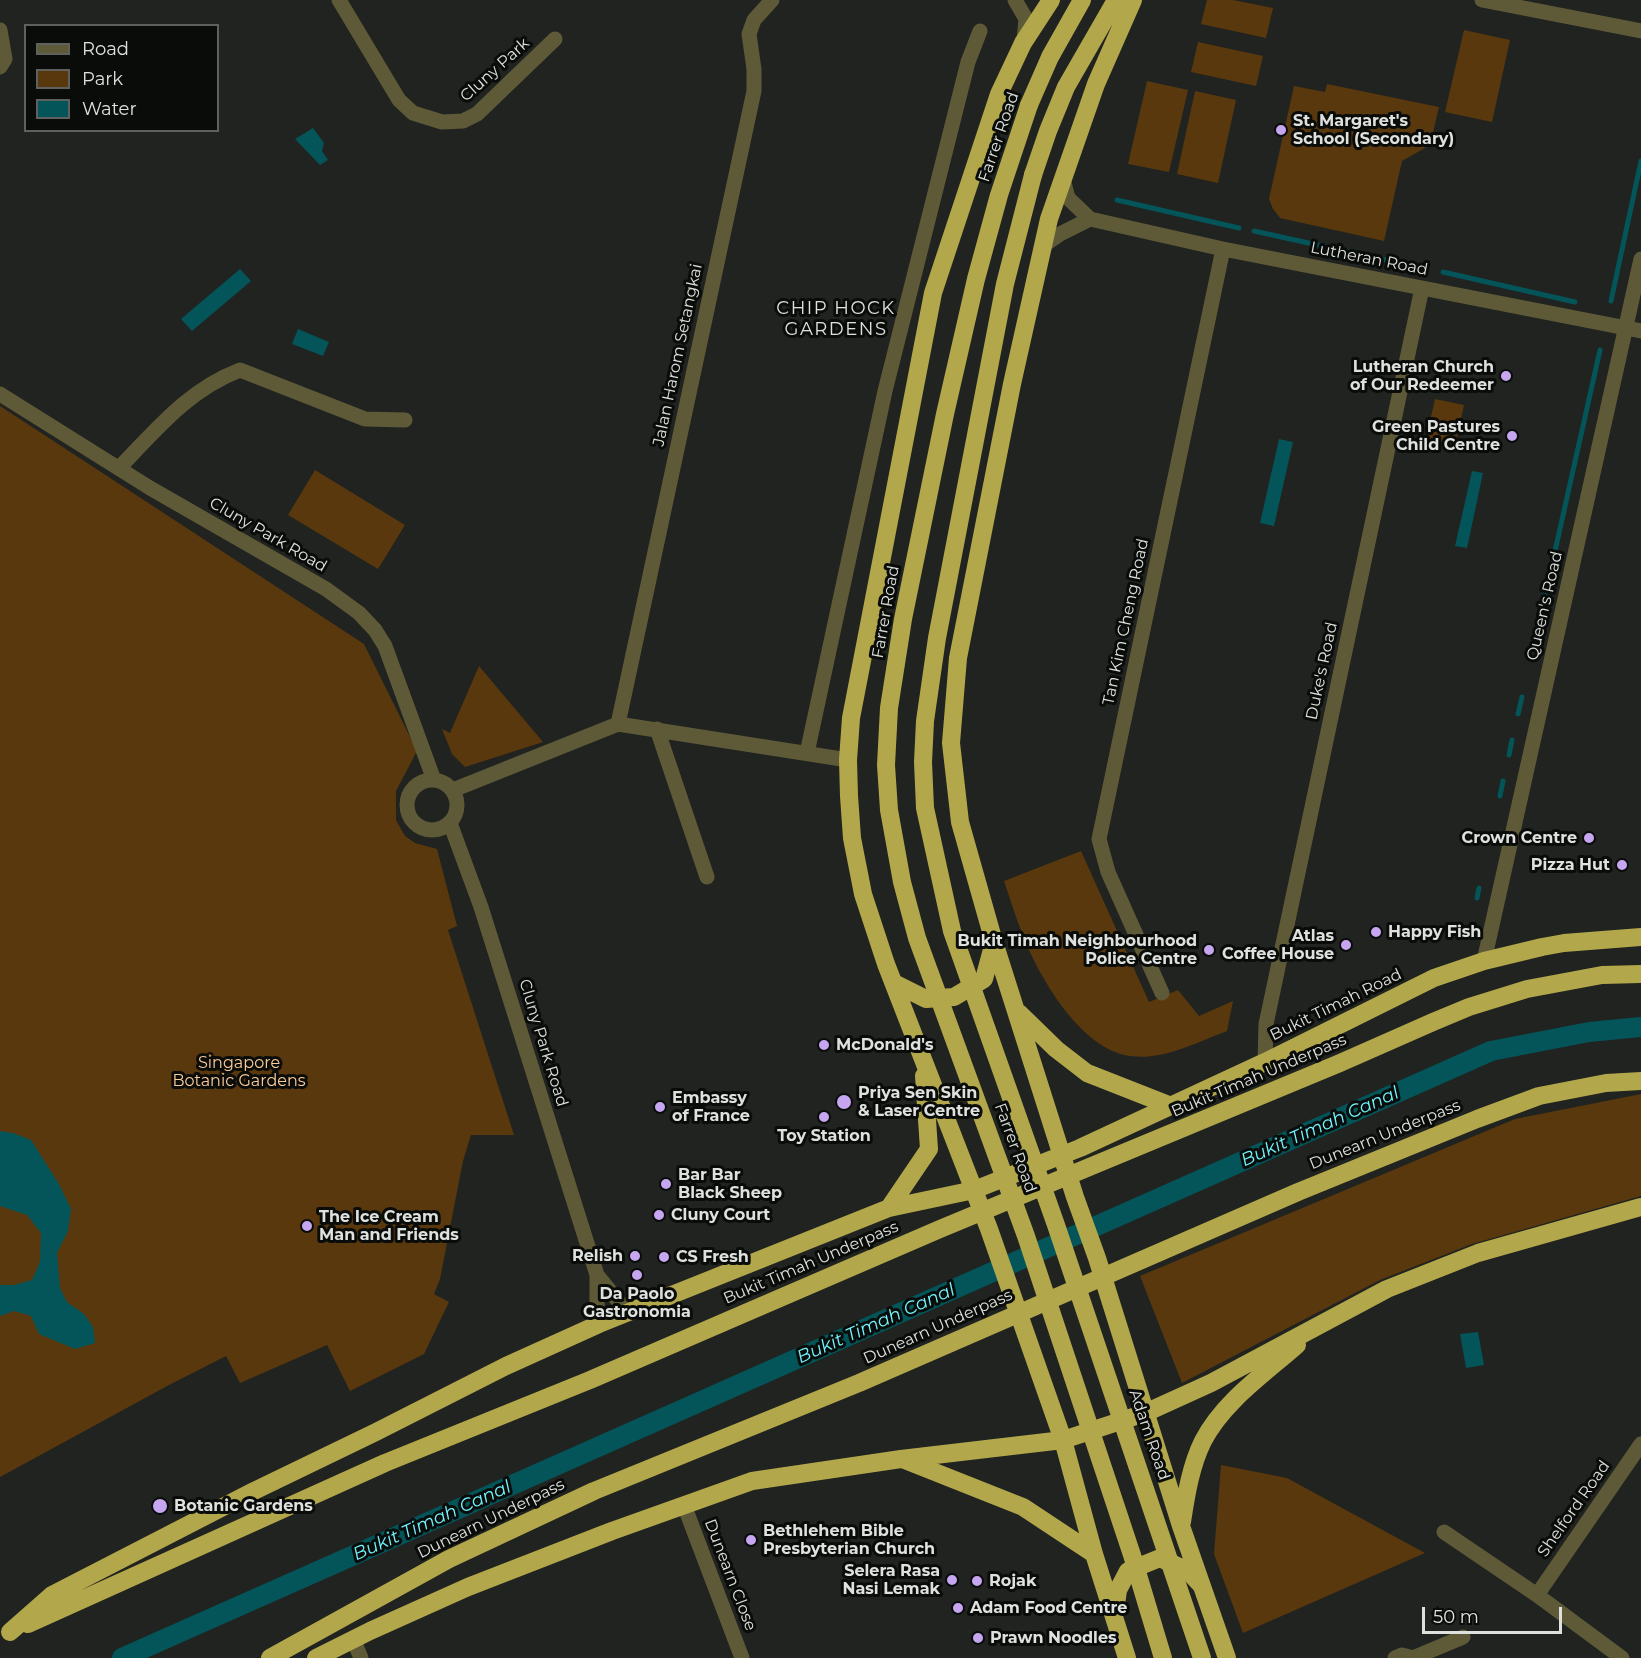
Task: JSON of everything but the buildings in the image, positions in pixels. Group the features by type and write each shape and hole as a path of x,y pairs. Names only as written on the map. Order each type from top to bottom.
{"highway":[{"path":"1051,0 1023,43 999,94 933,293 850,717 848,760 852,838 863,894 894,983 989,1229 1063,1440 1127,1658"},
{"name":"Farrer Road","path":"1082,0 1050,57 1029,105 999,195 982,258 945,414 903,619 889,708 886,765 889,810 902,882 918,938 1026,1236 1132,1555 1163,1658"},
{"name":"Farrer Road","path":"1056,1225 952,931 925,808 922,762 925,721 937,638 1005,284 1033,175 1048,131 1066,87 1116,0"},
{"path":"1133,0 1096,84 1063,179 1044,245 1012,384 958,658 951,743 960,822 994,942 1181,1526 1227,1658"},
{"name":"Bukit Timah Road","path":"5,1635 52,1595 254,1491 506,1366 599,1324 890,1208 974,1190 1080,1148 1265,1062 1434,978 1484,962 1564,943 1641,937"},
{"path":"894,983 926,999 954,997 984,979 994,942"},
{"name":"Bukit Timah Underpass","path":"5,1635 385,1463 590,1380 940,1229 1340,1064 1469,1007 1527,989 1602,975 1641,974"},
{"path":"1017,1011 1056,1049 1087,1073 1171,1106"},
{"path":"890,1208 929,1149 923,1060"},
{"name":"Dunearn Underpass","path":"270,1658 449,1559 594,1491 859,1383 1298,1192 1539,1096 1606,1083 1641,1081"},
{"path":"316,1658 468,1587 752,1481 901,1459 1063,1440 1145,1413 1211,1383 1387,1289 1478,1252 1641,1207"},
{"name":"Adam Road","path":"1056,1225 1202,1658"},
{"path":"1181,1526 1188,1487 1203,1442 1224,1411 1318,1326"},
{"path":"901,1459 1023,1507 1095,1554"},
{"path":"1114,1617 1118,1590 1128,1570 1160,1558 1188,1571 1204,1588"}],"street":[{"name":"Cluny Park","path":"339,0 399,100 413,113 442,122 463,121 477,114 555,39"},
{"name":"Jalan Harom Setangkai","path":"618,724 754,91 754,69 748,34 754,20 772,0"},
{"path":"1015,0 1026,19 1023,43"},
{"path":"1482,0 1641,31"},
{"path":"0,30 5,59 0,67"},
{"path":"807,753 885,391 968,62 980,31"},
{"path":"1044,245 1059,234 1090,219 1068,198 1063,179"},
{"name":"Lutheran Road","path":"1090,219 1223,249 1634,330"},
{"name":"Tan Kim Cheng Road","path":"1162,993 1108,872 1099,839 1223,249"},
{"name":"Queen's Road","path":"1484,962 1634,330 1641,259"},
{"name":"Duke's Road","path":"1265,1062 1268,1013 1422,288"},
{"path":"119,468 183,402 217,379 240,370 365,419 405,420"},
{"name":"Cluny Park Road","path":"0,394 119,468 326,589 359,613 375,630 385,646 434,780"},
{"path":"453,790 618,724 848,760"},
{"path":"657,729 707,877"},
{"path":"434,780 447,784 453,790 458,807 450,823 438,830 425,830 417,826 407,812 406,801 414,787 421,782 434,780"},
{"name":"Cluny Park Road","path":"450,823 481,907 597,1275 599,1324"},
{"name":"Cluny Park Road","path":"597,1275 628,1313"},
{"name":"Shelford Road","path":"1537,1595 1641,1444"},
{"name":"Dunearn Close","path":"684,1505 742,1658"},
{"path":"1444,1532 1537,1595 1622,1658"},
{"path":"1395,1658 1402,1655 1413,1658 1463,1637"},
{"path":"354,1639 361,1658"}],"green space":[{"path":"1207,0 1233,0 1273,8 1266,38 1201,24"},
{"path":"1464,30 1510,40 1492,122 1445,112"},
{"path":"1198,42 1263,56 1256,86 1191,72"},
{"path":"1147,81 1188,90 1169,172 1128,164"},
{"path":"1327,84 1439,107 1430,145 1402,161 1384,241 1280,218 1269,199 1294,86 1325,92"},
{"path":"1195,91 1236,100 1218,183 1177,174"},
{"path":"1435,399 1464,405 1455,445 1426,439"},
{"name":"Singapore Botanic Gardens","path":"0,406 364,644 417,751 396,791 396,820 405,836 415,843 437,849 457,926 448,930 514,1135 471,1135 463,1161 440,1279 434,1294 449,1302 424,1354 350,1391 327,1345 240,1383 226,1356 0,1477"},
{"path":"315,470 405,525 378,569 288,515"},
{"path":"479,666 543,742 465,767 452,754 442,729 450,733"},
{"path":"1081,851 1149,1002 1178,990 1199,1016 1233,1001 1227,1031 1167,1053 1155,1056 1130,1056 1112,1051 1095,1040 1064,1008 1050,989 1029,950 1004,881"},
{"path":"1641,1094 1641,1196 1472,1244 1380,1280 1182,1383 1140,1276 1515,1119"},
{"path":"1221,1465 1287,1478 1425,1553 1243,1633 1214,1554"}],"water":[{"path":"313,128 324,143 322,151 328,160 320,165 295,139"},
{"path":"240,269 251,281 192,331 181,319"},
{"path":"298,329 329,342 323,356 292,344"},
{"path":"1279,439 1293,442 1274,526 1260,523"},
{"path":"1472,471 1483,473 1467,548 1455,546"},
{"path":"0,1131 31,1140 59,1184 71,1209 68,1231 57,1253 60,1288 67,1302 84,1314 93,1327 95,1343 75,1349 39,1334 31,1316 14,1311 0,1316 0,1285 14,1285 32,1280 40,1262 41,1233 27,1215 0,1206"},
{"path":"1478,1332 1484,1365 1466,1368 1460,1334"}],"waterway":[{"path":"1611,301 1641,161"},
{"path":"1117,200 1239,228"},
{"path":"1254,231 1413,266"},
{"path":"1443,272 1575,302"},
{"path":"1555,551 1600,350"},
{"path":"1537,631 1549,577"},
{"path":"1518,714 1522,697"},
{"path":"1509,755 1512,740"},
{"path":"1500,796 1503,781"},
{"path":"1477,898 1479,888"},
{"name":"Bukit Timah Canal","path":"122,1658 1491,1051 1589,1032 1641,1027"}],"place":[{"name":"St. Margaret's School (Secondary)","path":"1281,130"},
{"name":"Lutheran Church of Our Redeemer","path":"1506,376"},
{"name":"Green Pastures Child Centre","path":"1512,436"},
{"name":"Crown Centre","path":"1589,838"},
{"name":"Pizza Hut","path":"1622,865"},
{"name":"Happy Fish","path":"1376,932"},
{"name":"Atlas Coffee House","path":"1346,945"},
{"name":"Bukit Timah Neighbourhood Police Centre","path":"1209,950"},
{"name":"McDonald's","path":"824,1045"},
{"name":"Priya Sen Skin & Laser Centre","path":"844,1102"},
{"name":"Embassy of France","path":"660,1107"},
{"name":"Toy Station","path":"824,1117"},
{"name":"Bar Bar Black Sheep","path":"666,1184"},
{"name":"Cluny Court","path":"659,1215"},
{"name":"The Ice Cream Man and Friends","path":"307,1226"},
{"name":"Relish","path":"635,1256"},
{"name":"CS Fresh","path":"664,1257"},
{"name":"Da Paolo Gastronomia","path":"637,1275"},
{"name":"Botanic Gardens","path":"160,1506"},
{"name":"Bethlehem Bible Presbyterian Church","path":"751,1540"},
{"name":"Selera Rasa Nasi Lemak","path":"952,1580"},
{"name":"Rojak","path":"977,1581"},
{"name":"Adam Food Centre","path":"958,1608"},
{"name":"Prawn Noodles","path":"978,1638"}],"district":[{"name":"CHIP HOCK GARDENS","path":"836,319"}]}
